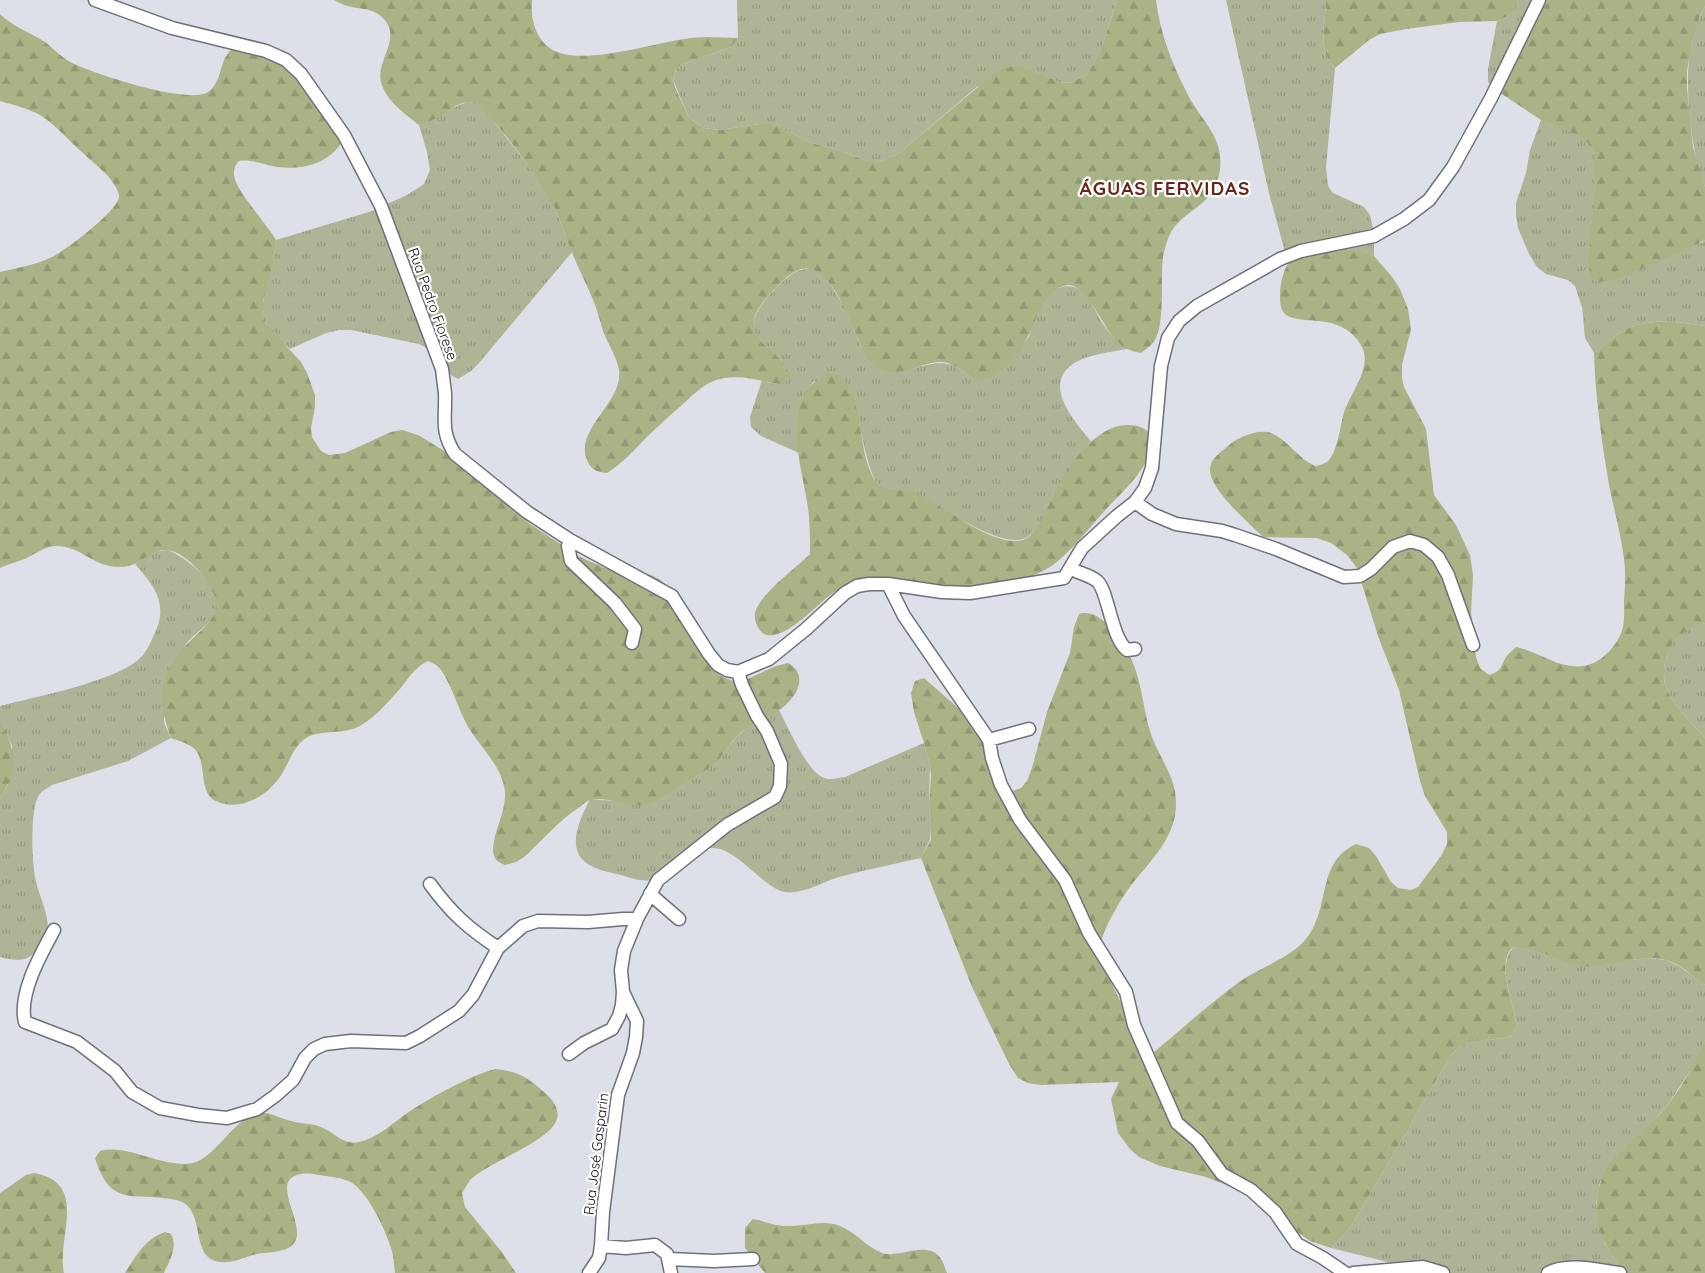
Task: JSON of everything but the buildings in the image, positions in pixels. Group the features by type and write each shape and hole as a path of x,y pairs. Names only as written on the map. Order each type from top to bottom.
{"street":[{"name":"Rua Pedro Fiorese","path":"95,0 172,28 266,51 286,60 301,74 344,135 381,206 442,369 445,392 444,432 447,443 455,454 520,506 570,540 672,596 718,665 727,670 738,672"},
{"path":"612,1029 620,1016 622,1005 621,970 624,952 637,919 658,880 727,825 775,797 780,786 781,764 767,731 757,716 742,685 738,672 769,659 806,629 845,593 857,586 888,584 970,594 1064,578 1082,548 1135,502 1146,488 1152,468 1161,366 1168,338 1178,321 1197,306 1280,259 1301,251 1374,236 1404,219 1429,200 1453,167 1491,98 1539,0"},
{"path":"1135,502 1152,514 1176,524 1236,535 1344,577 1360,576 1371,569 1393,547 1410,541 1424,545 1438,557 1448,575 1473,645"},
{"path":"570,540 568,546 571,561 615,603 635,629 632,643"},
{"path":"1071,569 1098,582 1122,643 1127,650 1135,649"},
{"path":"888,584 904,616 989,740 992,758 1001,785 1020,820 1065,880 1089,933 1126,992 1134,1025 1177,1123 1198,1141 1222,1174 1251,1190 1275,1212 1297,1244 1345,1273"},
{"path":"989,740 1030,729"},
{"path":"430,884 455,916 498,948"},
{"path":"650,894 679,919"},
{"path":"54,930 29,981 24,1006 25,1022 77,1042 115,1071 132,1092 160,1108 227,1118 257,1109 275,1096 293,1080 314,1049 325,1044 351,1041 406,1043 460,1011 473,995 498,948 523,926 538,921 588,922 637,919"},
{"path":"569,1054 584,1043 612,1029 637,1021 622,992"},
{"name":"Rua José Gasparin","path":"589,1273 599,1258 618,1095 633,1053 637,1021"},
{"path":"601,1246 626,1248 655,1245 667,1254 672,1273"},
{"path":"669,1259 714,1261 753,1259"},
{"path":"1353,1273 1422,1267 1443,1273"},
{"path":"1548,1273 1556,1269 1585,1268 1620,1273"}],"green space":[{"path":"334,0 532,0 532,16 541,39 552,50 573,55 588,56 621,52 691,38 738,38 731,47 682,64 676,69 673,78 675,87 689,118 704,128 719,130 771,124 808,142 841,151 869,162 881,162 898,154 996,72 1008,67 1018,67 1064,83 1072,82 1085,76 1091,69 1100,51 1117,0 1156,0 1167,48 1176,71 1187,93 1216,140 1220,162 1219,175 1216,186 1211,194 1184,217 1171,232 1163,257 1160,326 1153,343 1141,353 1127,349 1119,343 1086,296 1078,289 1069,285 1059,288 1046,299 1020,350 1003,368 991,377 979,380 973,379 956,367 940,362 902,372 888,372 876,367 867,357 841,302 824,276 813,270 801,269 779,284 769,295 757,311 753,324 755,333 785,366 790,378 782,384 740,377 718,379 701,388 618,465 607,473 600,472 592,468 587,460 585,449 587,437 614,393 619,382 619,370 603,331 594,302 548,195 515,147 479,106 471,102 462,103 437,118 419,125 397,106 383,89 381,82 380,73 390,39 390,30 386,22 375,12 346,6"},
{"path":"737,0 1117,0 1100,51 1086,75 1066,83 1024,68 977,87 898,154 881,162 869,162 841,151 808,142 788,131 759,124 719,130 704,128 689,118 673,78 676,69 682,64 731,47 738,38"},
{"path":"1226,0 1326,0 1324,44 1329,60 1335,68 1326,167 1328,186 1333,193 1364,207 1370,215 1374,233 1374,256 1361,251 1302,254 1288,263 1269,193"},
{"path":"1326,0 1517,1 1516,8 1508,16 1497,21 1459,22 1380,34 1369,40 1335,68 1329,60 1324,44"},
{"path":"1516,0 1550,0 1539,12 1496,90 1488,82 1488,69 1497,21 1508,16"},
{"path":"1550,0 1705,0 1705,6 1692,42 1687,71 1687,88 1693,147 1705,187 1705,240 1614,280 1597,282 1590,277 1588,259 1596,189 1594,153 1588,143 1577,135 1541,120 1496,90 1539,12"},
{"path":"1705,6 1705,187 1692,137 1688,75 1694,34"},
{"path":"0,14 16,26 45,42 72,63 100,74 162,91 197,95 208,92 215,85 225,58 234,46 282,63 326,110 339,130 340,145 320,162 304,167 286,168 254,161 239,161 235,167 234,175 245,198 276,240 273,264 263,301 263,313 266,324 301,362 307,373 315,395 311,428 312,437 321,451 329,455 345,453 391,432 402,430 418,435 451,455 485,482 530,524 580,557 605,568 651,575 659,579 671,589 706,656 716,672 725,678 733,681 745,680 776,666 788,663 795,668 799,674 798,688 790,701 778,711 751,725 741,733 712,766 659,800 650,804 635,805 604,799 589,800 565,817 524,857 516,862 505,865 496,859 493,849 505,800 505,792 500,774 467,725 443,673 437,666 428,661 415,670 386,704 363,724 348,730 315,734 302,741 294,751 279,778 265,793 247,802 238,804 218,802 212,798 205,787 202,765 195,749 171,738 163,708 162,695 168,671 175,660 215,613 216,601 213,592 200,572 183,557 166,550 155,552 128,566 117,567 98,562 74,550 56,546 44,549 25,559 0,568 0,272 46,260 59,253 101,221 119,197 116,188 100,168 52,123 40,115 0,101"},
{"path":"470,101 485,110 539,179 553,203 572,252 479,363 471,371 458,379 444,368 429,350 419,344 351,330 326,333 290,349 271,331 264,317 263,301 273,263 276,240 372,211 407,195 424,184 430,170 419,125"},
{"path":"1541,120 1577,135 1592,148 1597,173 1595,206 1701,243 1705,240 1705,326 1673,322 1641,324 1621,332 1594,353 1585,338 1582,307 1575,286 1568,280 1546,274 1537,267 1518,228 1516,203 1526,173 1530,150"},
{"path":"1320,250 1361,251 1374,256 1393,278 1400,289 1408,309 1411,329 1402,365 1402,378 1404,387 1426,429 1434,495 1456,525 1470,555 1473,575 1471,613 1476,657 1480,668 1489,675 1499,670 1506,657 1516,647 1560,664 1578,666 1588,665 1599,660 1617,642 1624,624 1625,564 1604,453 1597,402 1594,353 1621,332 1641,324 1673,322 1705,326 1705,623 1682,634 1672,645 1666,660 1664,678 1671,698 1705,738 1705,985 1682,968 1666,960 1645,958 1603,965 1582,966 1530,949 1512,948 1507,955 1506,974 1517,1027 1511,1036 1479,1040 1465,1044 1450,1056 1350,1228 1331,1248 1310,1241 1258,1201 1232,1187 1206,1177 1160,1166 1139,1157 1130,1149 1118,1133 1111,1099 1119,1082 1041,1085 1028,1083 1018,1078 1009,1064 972,987 921,858 931,840 929,803 931,776 930,765 914,712 911,693 915,681 924,678 957,707 970,720 984,743 1003,785 1012,791 1021,788 1027,781 1032,768 1047,712 1070,653 1074,627 1079,614 1086,613 1100,618 1125,648 1135,667 1150,731 1170,774 1176,802 1175,814 1168,836 1121,900 1110,920 1100,947 1104,967 1147,1058 1239,982 1286,956 1302,943 1309,935 1320,911 1326,885 1335,862 1344,852 1356,844 1369,848 1376,856 1391,882 1398,888 1411,890 1418,887 1441,856 1447,844 1447,832 1425,796 1399,690 1378,636 1357,568 1347,555 1331,543 1317,538 1263,537 1223,496 1211,477 1210,465 1219,453 1231,443 1246,435 1257,432 1274,434 1286,442 1303,459 1316,466 1327,462 1333,453 1343,416 1364,368 1364,352 1357,339 1345,329 1326,322 1290,317 1284,313 1280,303 1280,288 1289,263 1299,255"},
{"path":"812,268 823,274 831,285 846,310 861,347 897,372 931,364 945,363 956,367 972,378 981,380 986,379 1002,366 1026,340 1039,308 1048,296 1066,286 1073,287 1084,293 1106,328 1127,349 1095,355 1078,361 1067,369 1061,379 1060,390 1063,401 1091,441 1063,477 1034,532 1018,540 1005,539 972,526 916,494 890,490 880,486 870,469 854,401 848,384 814,381 807,390 799,406 797,432 799,453 761,436 751,427 750,417 762,380 770,383 782,361 761,343 755,335 753,322 762,304 777,286 794,273"},
{"path":"831,373 841,376 849,386 854,398 866,459 871,472 880,486 913,492 982,531 1010,541 1023,540 1034,532 1055,490 1068,470 1085,448 1105,431 1128,425 1138,426 1147,431 1155,441 1143,468 1130,484 1065,555 1035,575 1004,587 971,595 944,598 922,596 879,585 851,585 833,593 786,631 775,635 766,635 756,624 757,608 773,587 810,554 808,510 797,444 796,426 798,409 804,394 815,382"},
{"path":"168,550 194,566 203,575 215,593 218,603 213,617 185,646 164,720 171,738 128,761 52,785 39,795 34,813 33,859 35,877 48,929 37,949 29,957 13,960 0,957 0,798 8,785 12,746 0,719 0,706 92,682 126,668 138,660 151,642 158,624 160,605 154,588 135,564 152,552"},
{"path":"1705,623 1705,738 1671,698 1666,687 1664,669 1668,652 1677,639 1689,629"},
{"path":"779,710 810,766 816,773 827,779 845,777 924,743 930,765 929,803 931,827 930,840 921,858 843,876 800,891 785,892 768,884 740,860 720,849 711,848 697,852 661,876 650,880 633,879 598,869 589,865 579,855 576,848 577,831 590,799 650,804 662,798 721,757 736,737 750,726"},
{"path":"0,719 12,750 13,768 11,778 0,798"},
{"path":"1524,947 1536,950 1630,960 1647,958 1666,960 1679,966 1705,985 1705,1040 1692,1068 1667,1106 1600,1182 1596,1203 1601,1232 1605,1244 1626,1273 1444,1273 1400,1265 1331,1248 1350,1228 1450,1056 1472,1041 1511,1036 1517,1027 1508,986 1506,964 1508,955 1513,948"},
{"path":"1705,1040 1705,1273 1626,1273 1608,1249 1597,1222 1596,1209 1600,1185 1604,1174 1618,1154 1662,1113 1694,1064"},
{"path":"495,1069 516,1073 539,1087 555,1104 558,1115 552,1127 544,1135 479,1173 470,1180 462,1193 465,1207 501,1251 516,1273 395,1273 393,1254 386,1233 365,1195 352,1183 344,1180 308,1174 300,1174 293,1177 287,1186 287,1194 296,1223 297,1233 295,1241 290,1247 228,1262 215,1261 206,1255 201,1246 193,1213 186,1205 176,1200 126,1195 117,1192 101,1174 95,1158 100,1151 110,1149 122,1150 170,1163 193,1163 211,1152 246,1119 256,1114 266,1113 295,1122 318,1126 349,1142 359,1142 379,1133 440,1093"},
{"path":"34,1173 51,1179 61,1188 66,1200 64,1273 0,1273 0,1193 26,1175"},
{"path":"753,1219 783,1226 821,1223 834,1224 846,1229 882,1253 897,1254 929,1250 941,1259 947,1273 765,1273 745,1248 745,1228"},
{"path":"165,1232 171,1234 174,1244 164,1273 125,1273 146,1244"}],"district":[{"name":"ÁGUAS FERVIDAS","path":"1165,188"}]}
